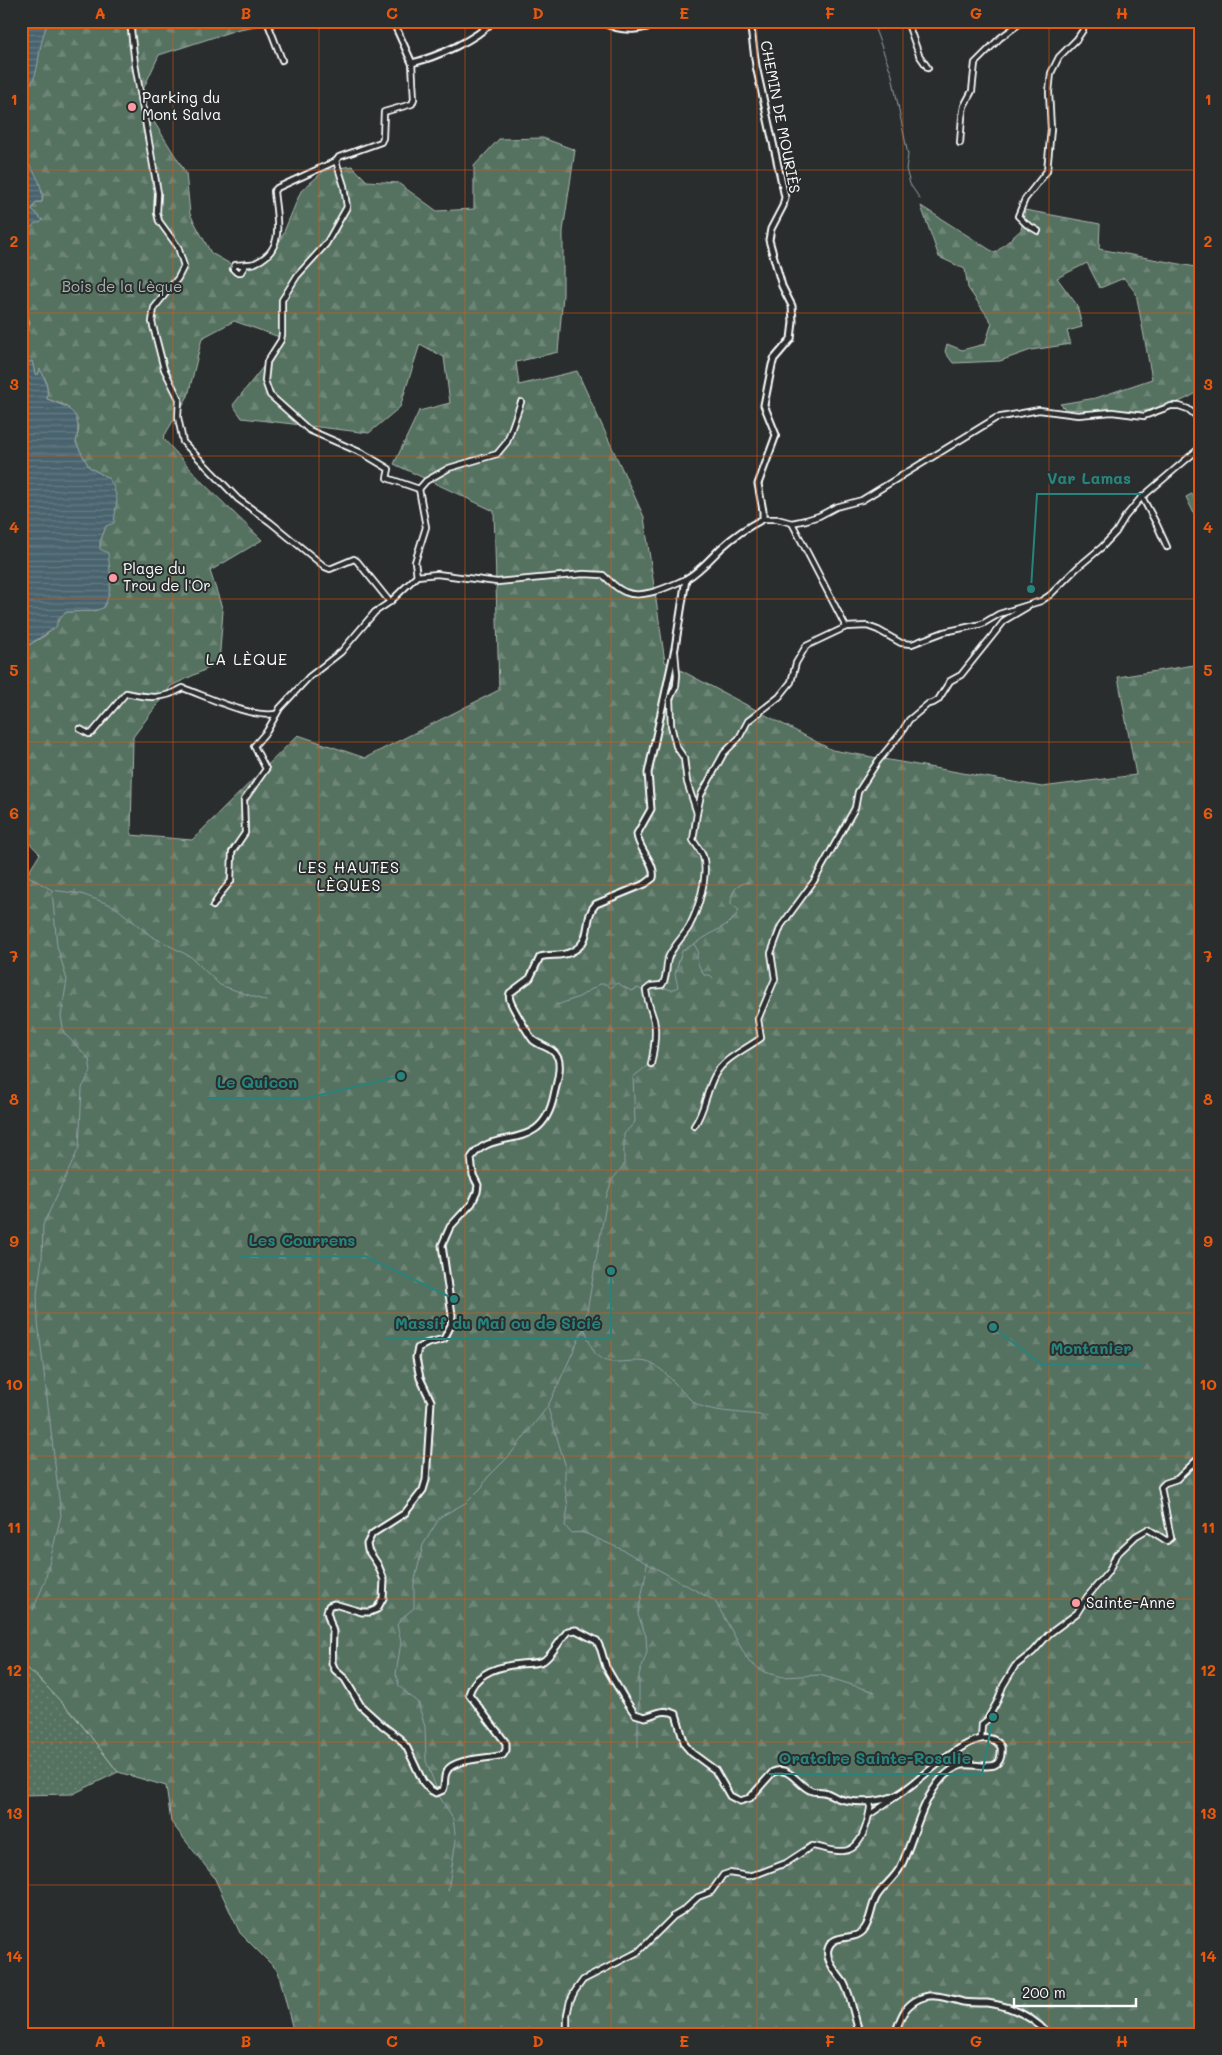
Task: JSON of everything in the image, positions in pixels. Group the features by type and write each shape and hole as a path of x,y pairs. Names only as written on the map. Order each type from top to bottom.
{"street":[{"path":"98,21 103,25 112,21"},
{"path":"130,21 135,64 158,193 157,213 159,221 178,246 184,266 175,282 159,299 154,308 152,322 164,369 179,399 178,417 182,442 238,499 325,566 330,569 354,558 390,602"},
{"path":"267,21 282,60"},
{"path":"246,264 254,263 267,255 276,240 278,221 274,191 276,188 336,162 338,157 381,142 383,138 384,112 412,104 414,99 412,63 393,21"},
{"path":"412,63 455,47 494,21"},
{"path":"600,21 612,27 626,30 666,21"},
{"name":"CHEMIN DE MOURIÈS","path":"750,21 756,66 785,198 772,229 770,240 782,286 792,306 793,322 791,339 774,359 764,405 776,435 758,484 763,519"},
{"path":"907,21 919,54 928,68"},
{"path":"960,142 964,106 972,91 975,63 1000,38 1022,21"},
{"path":"1038,231 1018,216 1025,199 1047,171 1051,121 1050,79 1053,68 1059,56 1083,30 1084,21"},
{"path":"336,162 344,186 347,207 326,244 298,276 282,300 281,340 266,362 265,381 270,395 309,430 364,454 389,469 387,478 419,489"},
{"path":"419,489 426,481 449,468 497,454 507,442 521,402"},
{"path":"213,906 231,881 232,852 245,833 244,800 266,769 254,746 267,731 276,714 309,677 341,652 375,612 390,602 417,576 437,574 497,582 584,574 603,575 625,593 636,594 653,591 686,579 697,572 732,538 750,525 763,519 777,519 792,523 819,516 836,507 862,500 996,418 1039,410 1060,411 1078,415 1112,412 1144,416 1171,406 1179,406 1188,409 1201,420"},
{"path":"652,1064 655,1046 654,1022 647,1001 646,990 651,986 662,985 665,981 668,959 690,925 704,880 705,864 702,854 693,840 701,795 721,758 739,738 748,721 779,697 791,682 796,663 806,646 846,627 872,628 906,645 944,632 982,624 999,614 1050,595 1116,532 1125,517 1142,497 1201,447"},
{"path":"417,576 415,562 426,527 419,489"},
{"path":"1142,497 1158,525 1167,547"},
{"path":"792,523 846,627"},
{"path":"686,579 675,648 648,773 651,810 636,834 638,843 651,865 654,875 645,884 596,904 591,910 588,932 581,946 566,954 540,957 530,978 510,993 509,999 531,1037 535,1042 551,1050 558,1059 559,1070 554,1097 546,1118 536,1129 525,1135 482,1148 471,1158 473,1175 478,1185 477,1192 472,1203 450,1226 442,1245 452,1316 451,1325 444,1339 418,1348 416,1358 420,1378 431,1401 426,1480 423,1490 406,1513 372,1534 367,1544 368,1550 378,1565 384,1580 384,1598 377,1609 370,1612 362,1612 338,1604 329,1606 327,1612 333,1632 332,1663 345,1679 361,1706 400,1739 407,1748 423,1782 436,1793 443,1790 445,1774 448,1768 462,1762 503,1755 506,1750 506,1744 469,1694 472,1684 484,1674 499,1668 538,1663 546,1660 563,1635 568,1631 576,1630 597,1642 610,1674 635,1714 645,1717 670,1710 676,1714 685,1745 692,1753 715,1770 730,1796 740,1801 750,1798 773,1772 783,1770 812,1791 826,1792 848,1800 871,1801 898,1795"},
{"path":"694,1126 699,1118 715,1074 722,1066 761,1038 758,1019 775,979 771,953 780,926 814,881 855,808 858,792 878,761 918,711 938,700 950,681 961,675 1005,620 1019,613 1030,604"},
{"path":"675,648 677,675 676,686 672,691 670,699 671,725 676,746 684,758 687,782 697,813"},
{"path":"80,728 90,734 92,733 126,693 165,697 183,688 240,708 268,715 276,714"},
{"path":"981,1739 982,1724 987,1720 1015,1666 1033,1652 1049,1634 1077,1613 1109,1571 1119,1552 1136,1536 1148,1529 1166,1540 1171,1538 1161,1487 1164,1483 1177,1479 1201,1456"},
{"path":"860,2034 845,1986 830,1962 828,1949 830,1944 838,1938 853,1936 863,1932 877,1897 898,1871 928,1799 944,1776 962,1766 989,1767 998,1763 1001,1759 1002,1748 991,1739 981,1739 946,1757 922,1778 869,1816"},
{"path":"567,2034 567,2015 570,2002 580,1982 638,1952 674,1916 684,1910 698,1897 711,1892 723,1875 729,1872 748,1876 760,1873 786,1862 812,1846 842,1852 852,1849 856,1846 869,1816 871,1801"},
{"path":"896,2034 902,2014 910,2005 920,1999 937,1995 964,2002 1010,2008 1035,2021 1048,2034"}],"green space":[{"name":"Bois de la Lèque","path":"48,21 284,21 239,29 159,55 139,98 186,173 190,214 211,253 241,270 280,241 301,191 325,170 352,166 367,181 398,183 437,211 474,209 474,166 499,139 543,138 575,150 563,231 563,295 558,352 516,362 519,385 577,371 644,517 665,662 832,750 1042,787 1136,775 1118,677 1201,664 1201,2034 300,2034 292,2026 278,1971 240,1933 214,1877 171,1822 166,1786 118,1772 78,1720 35,1674 21,1665 21,877 25,878 40,854 21,834 24,812 21,811 21,652 27,646 46,635 66,612 94,611 100,542 106,526 108,478 89,467 76,443 79,427 67,406 47,399 46,384 40,370 38,375 35,374 32,361 25,365 21,362 22,341 30,323 21,290 21,266 24,261 21,252 21,232 40,219 32,209 36,202 42,202 43,194 38,181 21,154 21,87 36,72 41,41","holes":["234,321 285,339 233,405 242,418 369,433 400,407 420,344 444,357 450,403 419,411 394,464 494,511 499,690 365,758 298,735 192,840 131,835 133,737 171,686 219,663 223,611 210,571 262,540 203,483 163,438 188,396 202,338"]},
{"path":"921,206 995,253 1021,230 1025,210 1100,224 1099,249 1201,268 1201,390 1168,406 1135,412 1065,409 1060,404 1096,398 1152,379 1136,293 1124,278 1100,288 1087,263 1057,278 1077,305 1082,327 1067,331 1071,344 1031,350 1000,361 953,363 945,352 947,344 962,350 985,344 992,323 968,288 965,269 939,257"},
{"path":"1201,489 1201,528 1186,497"},
{"path":"21,1665 49,1688 61,1701 118,1772 73,1794 21,1795"}],"water":[{"path":"21,21 48,21 40,47 35,77 28,87 21,87"},
{"path":"21,154 39,182 42,202 36,202 32,209 43,220 40,223 35,223 32,227 26,227 21,232"},
{"path":"27,289 29,330 21,344 21,290"},
{"path":"32,361 35,374 38,375 40,369 45,380 47,399 69,409 74,414 78,425 76,443 89,467 108,478 113,485 117,499 114,523 106,526 100,542 100,549 108,553 110,574 109,595 103,608 94,611 66,612 58,619 56,627 21,652 21,362 25,365"}],"waterway":[{"path":"872,21 892,75 908,155 906,169 910,184 920,199"},
{"path":"23,873 52,890 57,946 67,980 61,1016 64,1033 89,1059 91,1071 82,1088 79,1148 43,1225 42,1259 37,1294 38,1322 61,1515 45,1581 33,1610"},
{"path":"661,987 672,990 678,987 675,974 682,951 729,923 736,916 739,910 731,904 733,892 741,884 749,882"},
{"path":"52,890 81,894 114,906 151,936 191,957 220,985 266,1001"},
{"path":"694,944 698,951 697,961 704,975 710,975 713,978"},
{"path":"557,1005 579,997 600,984 606,984 611,988 617,983 631,991 638,988 645,992"},
{"path":"606,1198 612,1180 624,1165 624,1134 635,1122 633,1077 647,1066"},
{"path":"437,1790 426,1761 425,1727 418,1703 399,1686 396,1674 401,1642 397,1625 414,1608 414,1584 423,1545 440,1517 467,1502 482,1487 487,1478 509,1456 548,1406 584,1328 606,1204"},
{"path":"584,1328 593,1350 600,1358 606,1361 637,1361 652,1364 665,1373 686,1396 698,1405 722,1411 767,1416"},
{"path":"548,1408 565,1464 565,1487 568,1507 565,1526 571,1533 582,1532 621,1549 715,1601 749,1662 764,1672 783,1677 820,1675 875,1692"},
{"path":"646,1569 648,1562"},
{"path":"639,1714 639,1675 647,1652 646,1636 638,1615 646,1573"},
{"path":"638,1718 638,1747"},
{"path":"438,1794 453,1819 456,1840 448,1891"}],"place":[{"name":"Parking du Mont Salva","path":"132,107"},
{"name":"Plage du Trou de l'Or","path":"113,578"},
{"name":"Var Lamas","path":"1031,589"},
{"name":"Le Quicon","path":"401,1076"},
{"name":"Massif du Mai ou de Sicié","path":"611,1271"},
{"name":"Les Courrens","path":"454,1299"},
{"name":"Montanier","path":"993,1327"},
{"name":"Sainte-Anne","path":"1076,1603"},
{"name":"Oratoire Sainte-Rosalie","path":"993,1717"}],"district":[{"name":"LA LÈQUE","path":"247,659"},
{"name":"LES HAUTES LÈQUES","path":"349,876"}]}
